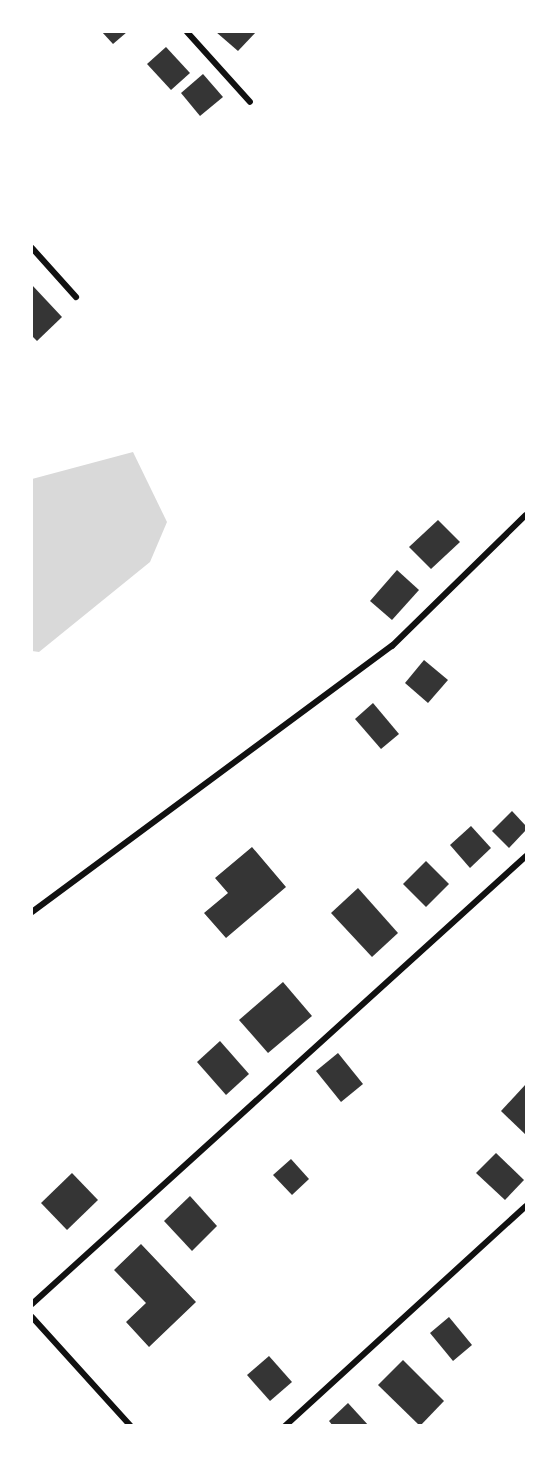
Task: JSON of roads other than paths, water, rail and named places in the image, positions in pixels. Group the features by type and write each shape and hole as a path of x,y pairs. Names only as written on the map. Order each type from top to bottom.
{"street":[{"path":"187,32 250,102"},
{"path":"32,248 76,297"},
{"path":"32,912 392,646 526,515"},
{"path":"32,1304 526,856"},
{"path":"285,1425 526,1206"},
{"path":"32,1317 131,1425"}]}
